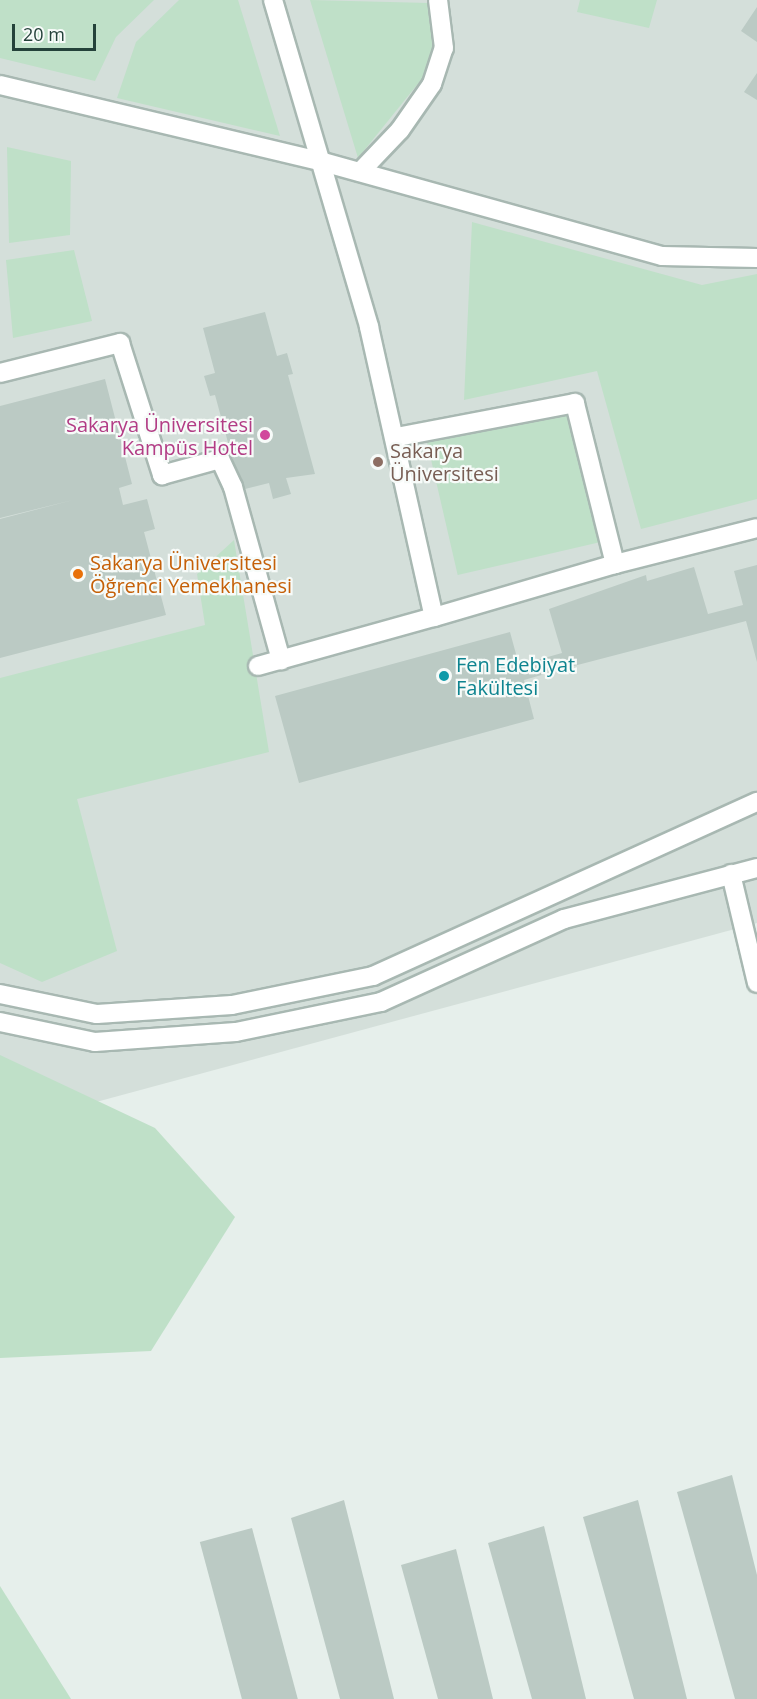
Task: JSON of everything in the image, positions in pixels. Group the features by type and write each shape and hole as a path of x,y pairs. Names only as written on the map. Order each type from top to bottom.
{"street":[{"path":"273,0 323,162 397,437 434,617"},
{"path":"360,172 400,130 432,84 444,48 438,0"},
{"path":"0,85 323,162 662,256 757,258"},
{"path":"0,373 120,343 162,476 220,459 233,487 281,660"},
{"path":"397,437 574,403 615,564"},
{"path":"258,666 615,564 757,528"},
{"path":"0,994 97,1014 232,1005 372,976 757,802"},
{"path":"0,1022 95,1042 258,1027 381,1002 564,920 757,868"},
{"path":"731,874 746,949 757,982"}],"shaded area":[{"name":"Sakarya Üniversitesi","path":"0,0 757,0 757,923 0,1128"}],"green space":[{"path":"0,0 154,0 116,37 95,81 0,58"},
{"path":"179,0 238,0 280,136 117,98 136,42"},
{"path":"310,0 429,3 434,43 425,75 358,158"},
{"path":"580,0 657,0 649,28 577,12"},
{"path":"7,147 71,161 70,235 9,243"},
{"path":"472,222 702,285 757,274 757,499 641,529 597,371 464,400"},
{"path":"74,250 92,321 13,338 6,260"},
{"path":"571,399 604,541 458,575 425,433"},
{"path":"234,540 269,752 77,799 117,951 42,982 0,963 0,678 205,625 197,574"},
{"path":"0,1055 155,1128 235,1217 151,1351 0,1358"},
{"path":"0,1586 71,1699 0,1699"}],"building":[{"path":"757,7 757,42 741,31"},
{"path":"757,73 757,100 744,92"},
{"name":"Sakarya Üniversitesi Kampüs Hotel","path":"265,312 277,356 287,353 293,374 288,375 315,474 286,478 291,494 273,499 269,483 241,490 215,395 210,396 204,376 215,373 203,328"},
{"name":"Sakarya Üniversitesi Öğrenci Yemekhanesi","path":"105,379 132,484 119,488 123,505 147,499 155,529 144,532 166,615 0,658 0,519 73,500 0,518 0,406"},
{"name":"Fen Edebiyat Fakültesi","path":"757,565 757,662 746,621 566,668 524,680 534,719 299,783 275,696 510,632 519,665 562,653 549,609 646,575 647,581 694,567 708,614 743,605 734,571"},
{"path":"732,1475 757,1575 757,1699 735,1699 677,1492"},
{"path":"344,1500 394,1699 340,1699 291,1518"},
{"path":"638,1500 687,1699 634,1699 583,1517"},
{"path":"544,1526 586,1699 532,1699 488,1543"},
{"path":"252,1528 298,1699 242,1699 200,1542"},
{"path":"456,1549 493,1699 438,1699 401,1565"}],"place":[{"name":"Sakarya Üniversitesi Kampüs Hotel","path":"265,435"},
{"name":"Sakarya Üniversitesi","path":"378,462"},
{"name":"Sakarya Üniversitesi Öğrenci Yemekhanesi","path":"78,574"},
{"name":"Fen Edebiyat Fakültesi","path":"444,676"}]}
